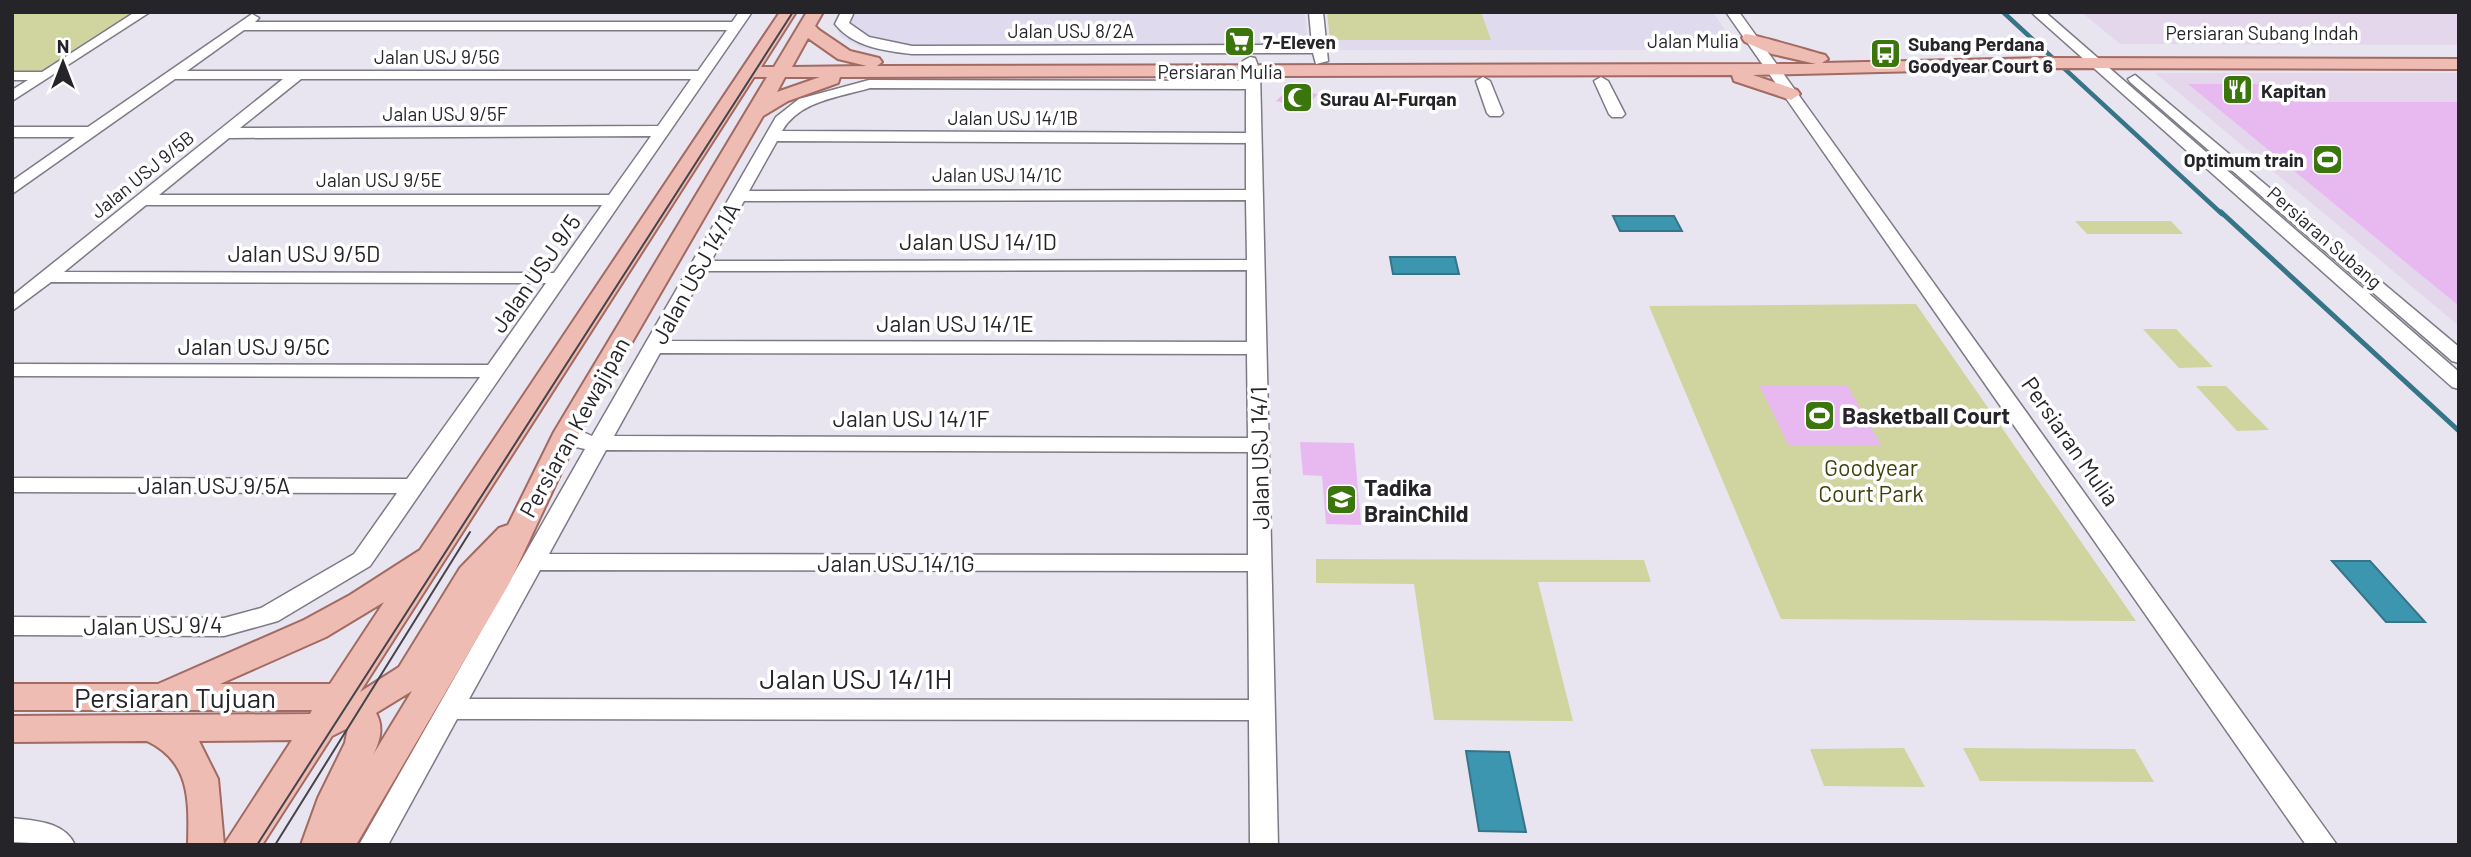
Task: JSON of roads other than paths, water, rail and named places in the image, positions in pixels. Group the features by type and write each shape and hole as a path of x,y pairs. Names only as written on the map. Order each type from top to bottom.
{"main road":[{"name":"Persiaran Kewajipan","path":"681,174 697,134 721,91 747,52 781,12"},
{"name":"Persiaran Kewajipan","path":"346,702 435,551 788,12"},
{"name":"Persiaran Kewajipan","path":"337,845 494,584 567,432 810,19"},
{"path":"810,19 817,39 835,51 876,67"},
{"path":"1702,66 1737,54 1752,40 1832,64"},
{"name":"Persiaran Subang Indah","path":"2090,58 2459,53"},
{"name":"Persiaran Mulia","path":"1252,73 1320,55"},
{"name":"Jalan Mulia","path":"1320,55 1702,66"},
{"name":"Persiaran Mulia","path":"753,67 1252,73 2036,58"},
{"path":"2036,58 2090,58"},
{"name":"Persiaran Subang Indah","path":"2090,58 2459,64"},
{"path":"1702,66 1759,82 1793,96 1806,82 1832,64"},
{"path":"753,114 781,97 819,82 876,67"},
{"path":"242,845 318,727 346,702 384,694 410,676 471,575 522,521"},
{"path":"206,845 205,800 196,770 183,746 155,713 350,609 435,551"},
{"name":"Persiaran Tujuan","path":"12,697 318,727"},
{"path":"319,845 335,798 362,743 365,723 346,702"},
{"name":"Persiaran Tujuan","path":"12,729 155,713 346,702"}],"street":[{"path":"12,97 144,12"},
{"path":"12,188 259,12"},
{"path":"356,26 372,12"},
{"name":"Jalan USJ 8/2A","path":"848,12 842,24 846,30 878,44 912,50 1320,55"},
{"path":"1316,12 1320,55"},
{"name":"Persiaran Mulia","path":"1732,12 2323,845"},
{"name":"Persiaran Subang","path":"2037,12 2459,383"},
{"name":"Persiaran Subang","path":"2056,12 2090,58 2459,357"},
{"path":"240,26 741,19"},
{"name":"Jalan USJ 9/5","path":"362,560 741,19"},
{"name":"Jalan USJ 14/1A","path":"373,845 781,120 804,102 869,84 1252,73"},
{"name":"Jalan USJ 14/1","path":"1252,73 1264,845"},
{"name":"Jalan USJ 9/5G","path":"171,75 702,75"},
{"name":"Jalan USJ 9/5B","path":"12,305 297,75"},
{"path":"12,76 45,76"},
{"path":"1483,80 1495,113"},
{"path":"1601,81 1617,114"},
{"name":"Jalan USJ 9/5F","path":"226,133 664,131"},
{"path":"12,132 92,132"},
{"name":"Jalan USJ 14/1B","path":"773,136 1254,138"},
{"name":"Jalan USJ 14/1C","path":"739,195 1255,195"},
{"name":"Jalan USJ 9/5E","path":"142,200 615,200"},
{"name":"Jalan USJ 14/1D","path":"699,266 1256,265"},
{"name":"Jalan USJ 9/5D","path":"47,277 562,278"},
{"name":"Jalan USJ 14/1E","path":"653,347 1257,348"},
{"name":"Jalan USJ 9/5C","path":"12,370 496,371"},
{"name":"Jalan USJ 14/1F","path":"567,432 584,442 599,443 1258,445"},
{"name":"Jalan USJ 9/5A","path":"12,485 415,486"},
{"name":"Jalan USJ 9/4","path":"12,626 223,627 268,615 362,560"},
{"name":"Jalan USJ 14/1G","path":"532,562 1260,563"},
{"name":"Jalan USJ 14/1H","path":"449,709 1262,710"},
{"path":"18,830 49,836 61,845"}],"water":[{"path":"1613,216 1674,216 1682,231 1620,231"},
{"path":"1390,257 1455,257 1459,274 1393,274"},
{"path":"2332,561 2370,561 2425,622 2386,622"},
{"path":"1466,751 1509,752 1526,832 1479,831"}],"waterway":[{"path":"2003,12 2222,214"},
{"path":"2221,212 2459,431"}],"tram line":[{"path":"257,845 793,12"},
{"path":"275,845 470,532"}],"place":[{"name":"7-Eleven","path":"1240,41"},
{"name":"Subang Perdana Goodyear Court 6","path":"1885,54"},
{"name":"Kapitan","path":"2238,90"},
{"name":"Surau Al-Furqan","path":"1297,98"},
{"name":"Optimum train","path":"2327,159"},
{"name":"Basketball Court","path":"1819,415"},
{"name":"Tadika BrainChild","path":"1341,500"}],"park label":[{"name":"Goodyear Court Park","path":"1871,480"}]}
